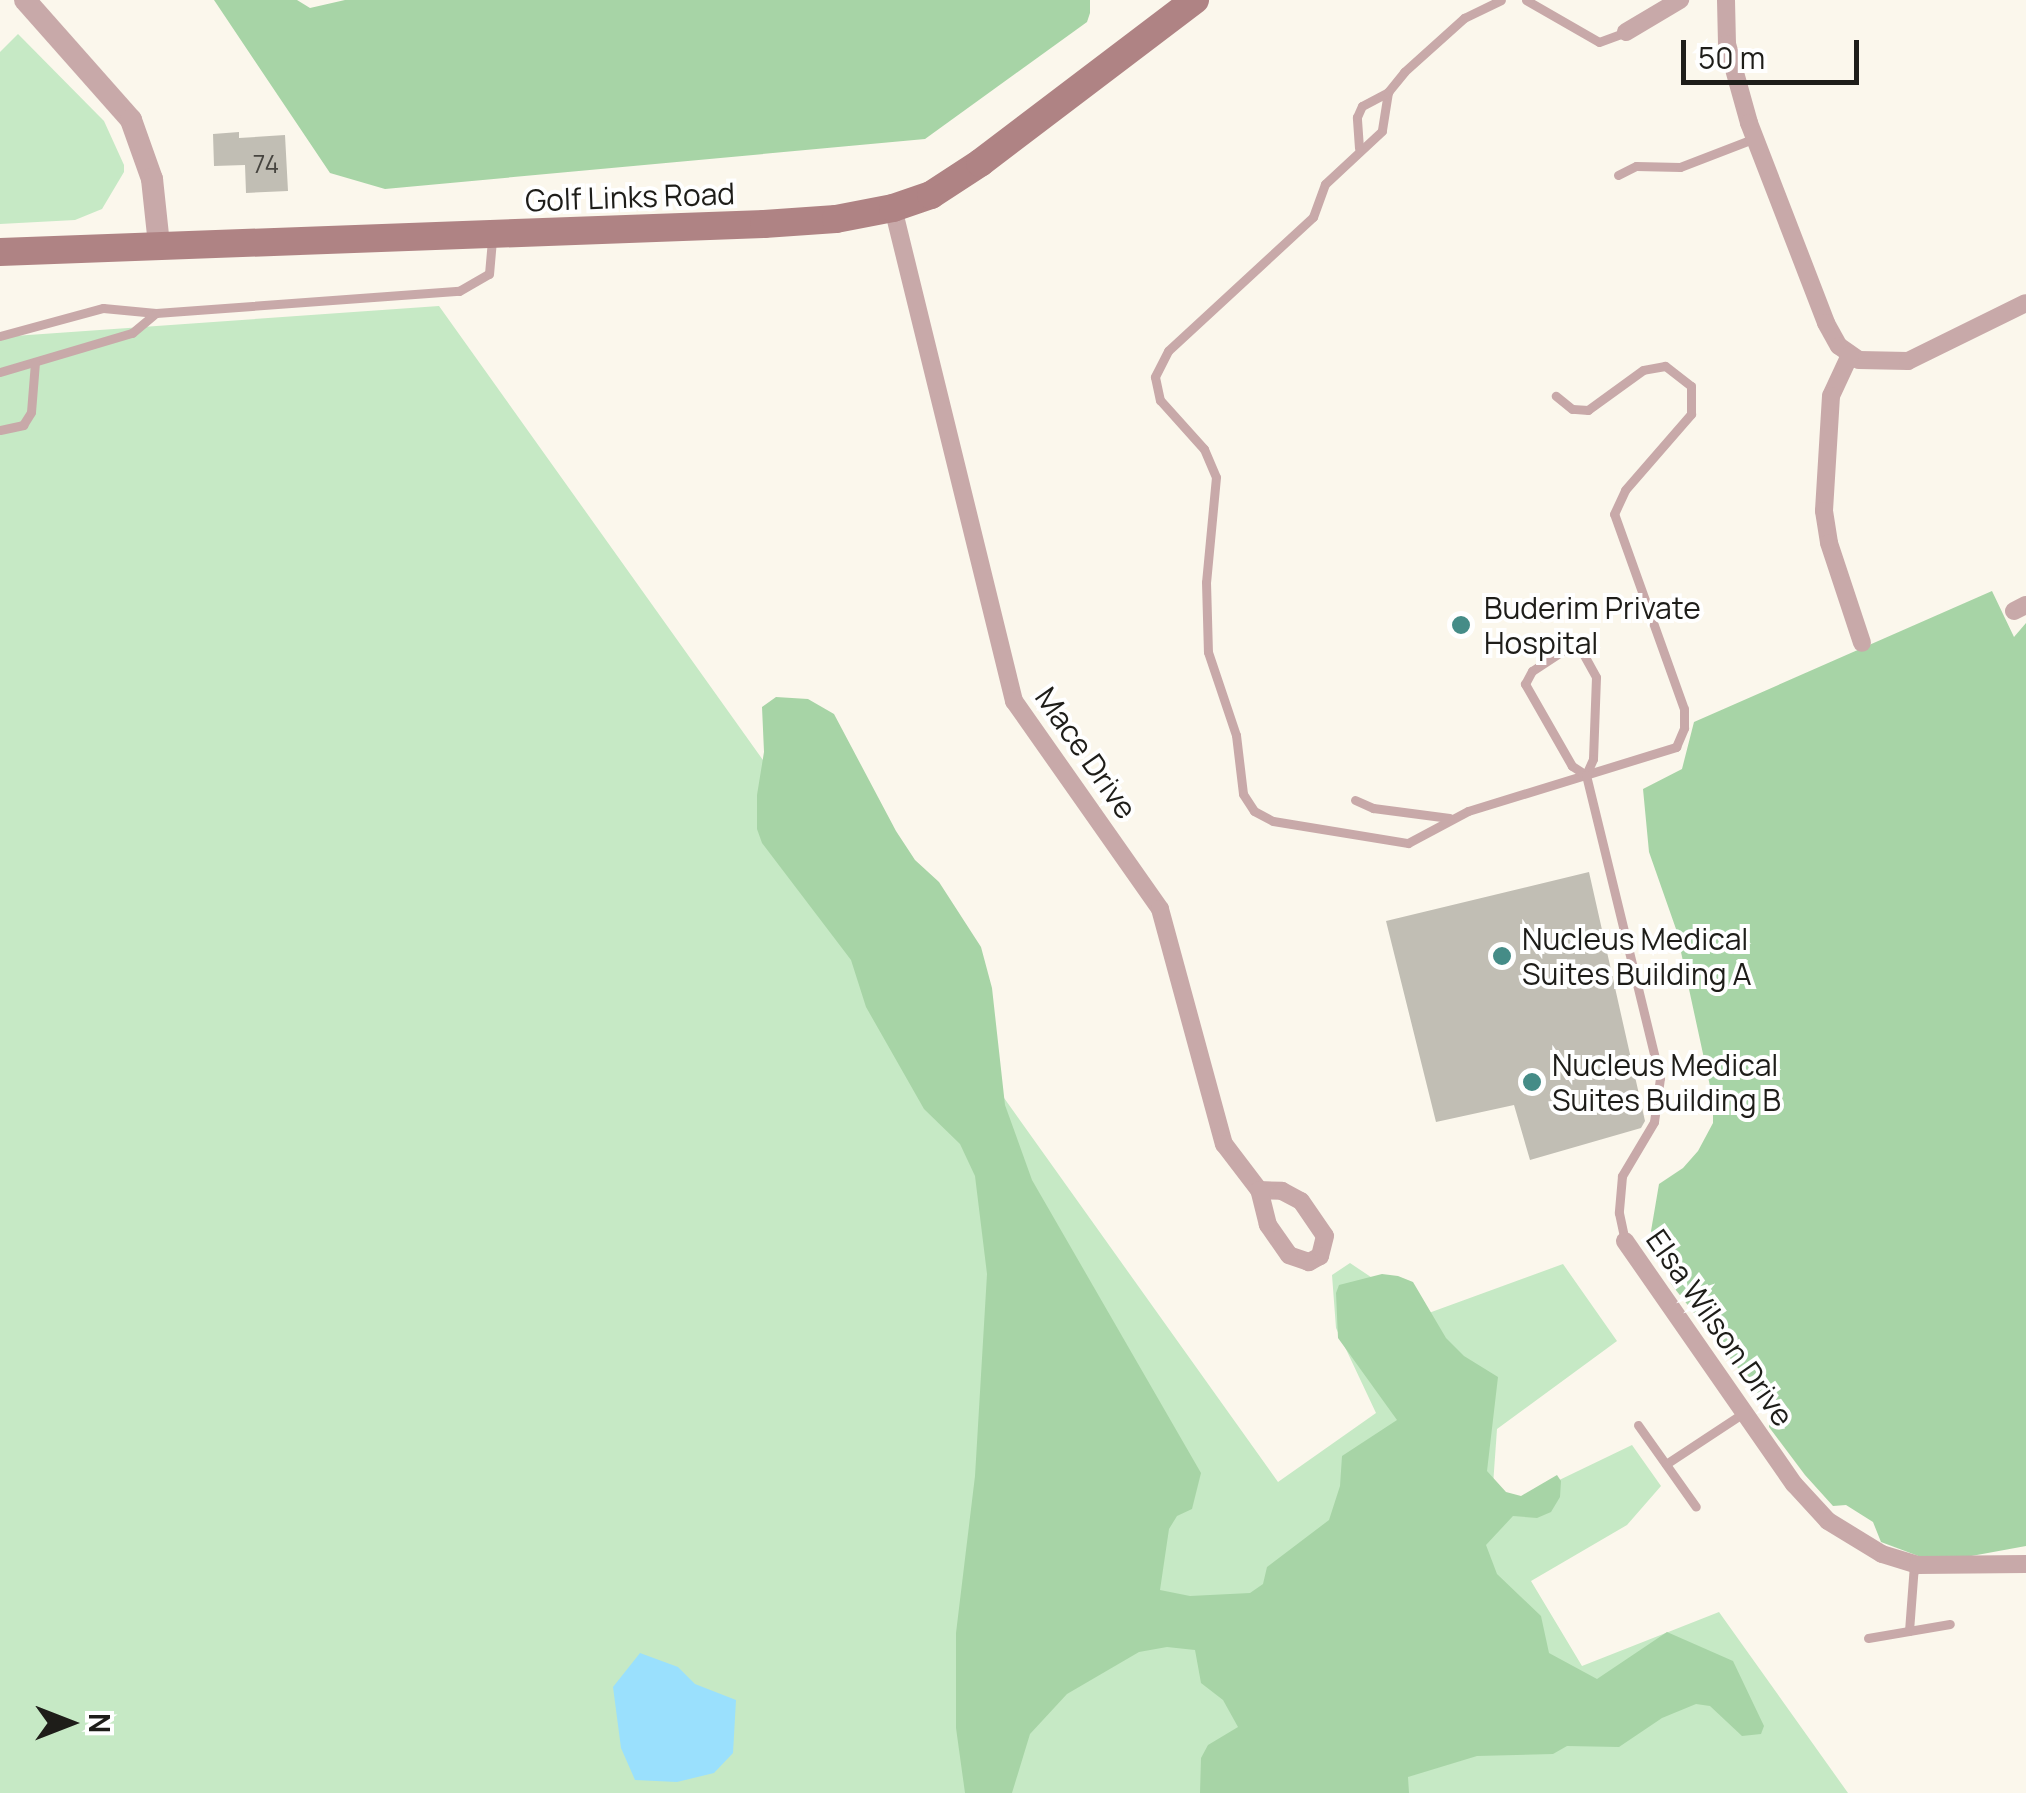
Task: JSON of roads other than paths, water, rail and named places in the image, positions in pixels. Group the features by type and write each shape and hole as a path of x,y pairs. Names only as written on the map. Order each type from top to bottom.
{"main road":[{"name":"Golf Links Road","path":"0,252 764,224 836,219 893,208 931,195 980,163 1195,0"}],"street":[{"path":"25,0 131,120 152,179 158,244"},
{"path":"1626,32 1680,0"},
{"path":"1726,0 1727,44 1755,138 1826,323 1850,355 1871,362 1917,358 2026,303"},
{"name":"Mace Drive","path":"893,208 1014,701 1160,909 1224,1144 1260,1190"},
{"path":"1850,355 1829,406 1824,510 1829,542 1862,644"},
{"name":"Elsa Wilson Drive","path":"1624,1241 1802,1494 1828,1521 1882,1554 1914,1564 2026,1564"}],"lane":[{"path":"1358,151 1358,110 1388,92 1404,72 1464,18 1501,0"},
{"path":"1526,0 1599,42 1626,32"},
{"path":"1388,92 1382,132 1324,184 1308,223 1168,352 1157,368 1154,386 1164,406 1204,449 1216,477 1206,582 1208,652 1236,735 1248,805 1273,821 1398,844 1418,840 1452,818 1669,751 1682,739 1682,700 1614,514 1625,490 1686,422 1694,396 1686,378 1666,366 1644,370 1588,410 1572,409 1556,396"},
{"path":"1618,175 1636,166 1680,167 1755,138"},
{"path":"0,336 103,308 156,313 459,291 489,274 492,234"},
{"path":"0,372 132,333 156,313"},
{"path":"0,430 23,425 31,412 35,362"},
{"name":"Elsa Wilson Drive","path":"1586,775 1572,766 1525,684 1532,671 1570,646 1580,648 1596,677 1593,759 1586,775 1660,1078 1654,1122 1622,1176 1619,1213 1624,1241"},
{"path":"1355,800 1372,808 1452,818"},
{"path":"1666,1464 1745,1412"},
{"path":"1638,1425 1696,1507"},
{"path":"1909,1631 1914,1564"},
{"path":"1868,1638 1950,1624"}],"water":[{"path":"640,1653 678,1667 695,1684 736,1700 733,1753 714,1773 677,1782 635,1780 621,1748 613,1687"}],"place":[{"name":"Buderim Private Hospital","path":"1461,625"},
{"name":"Nucleus Medical Suites Building A","path":"1502,956"},
{"name":"Nucleus Medical Suites Building B","path":"1532,1082"}]}
